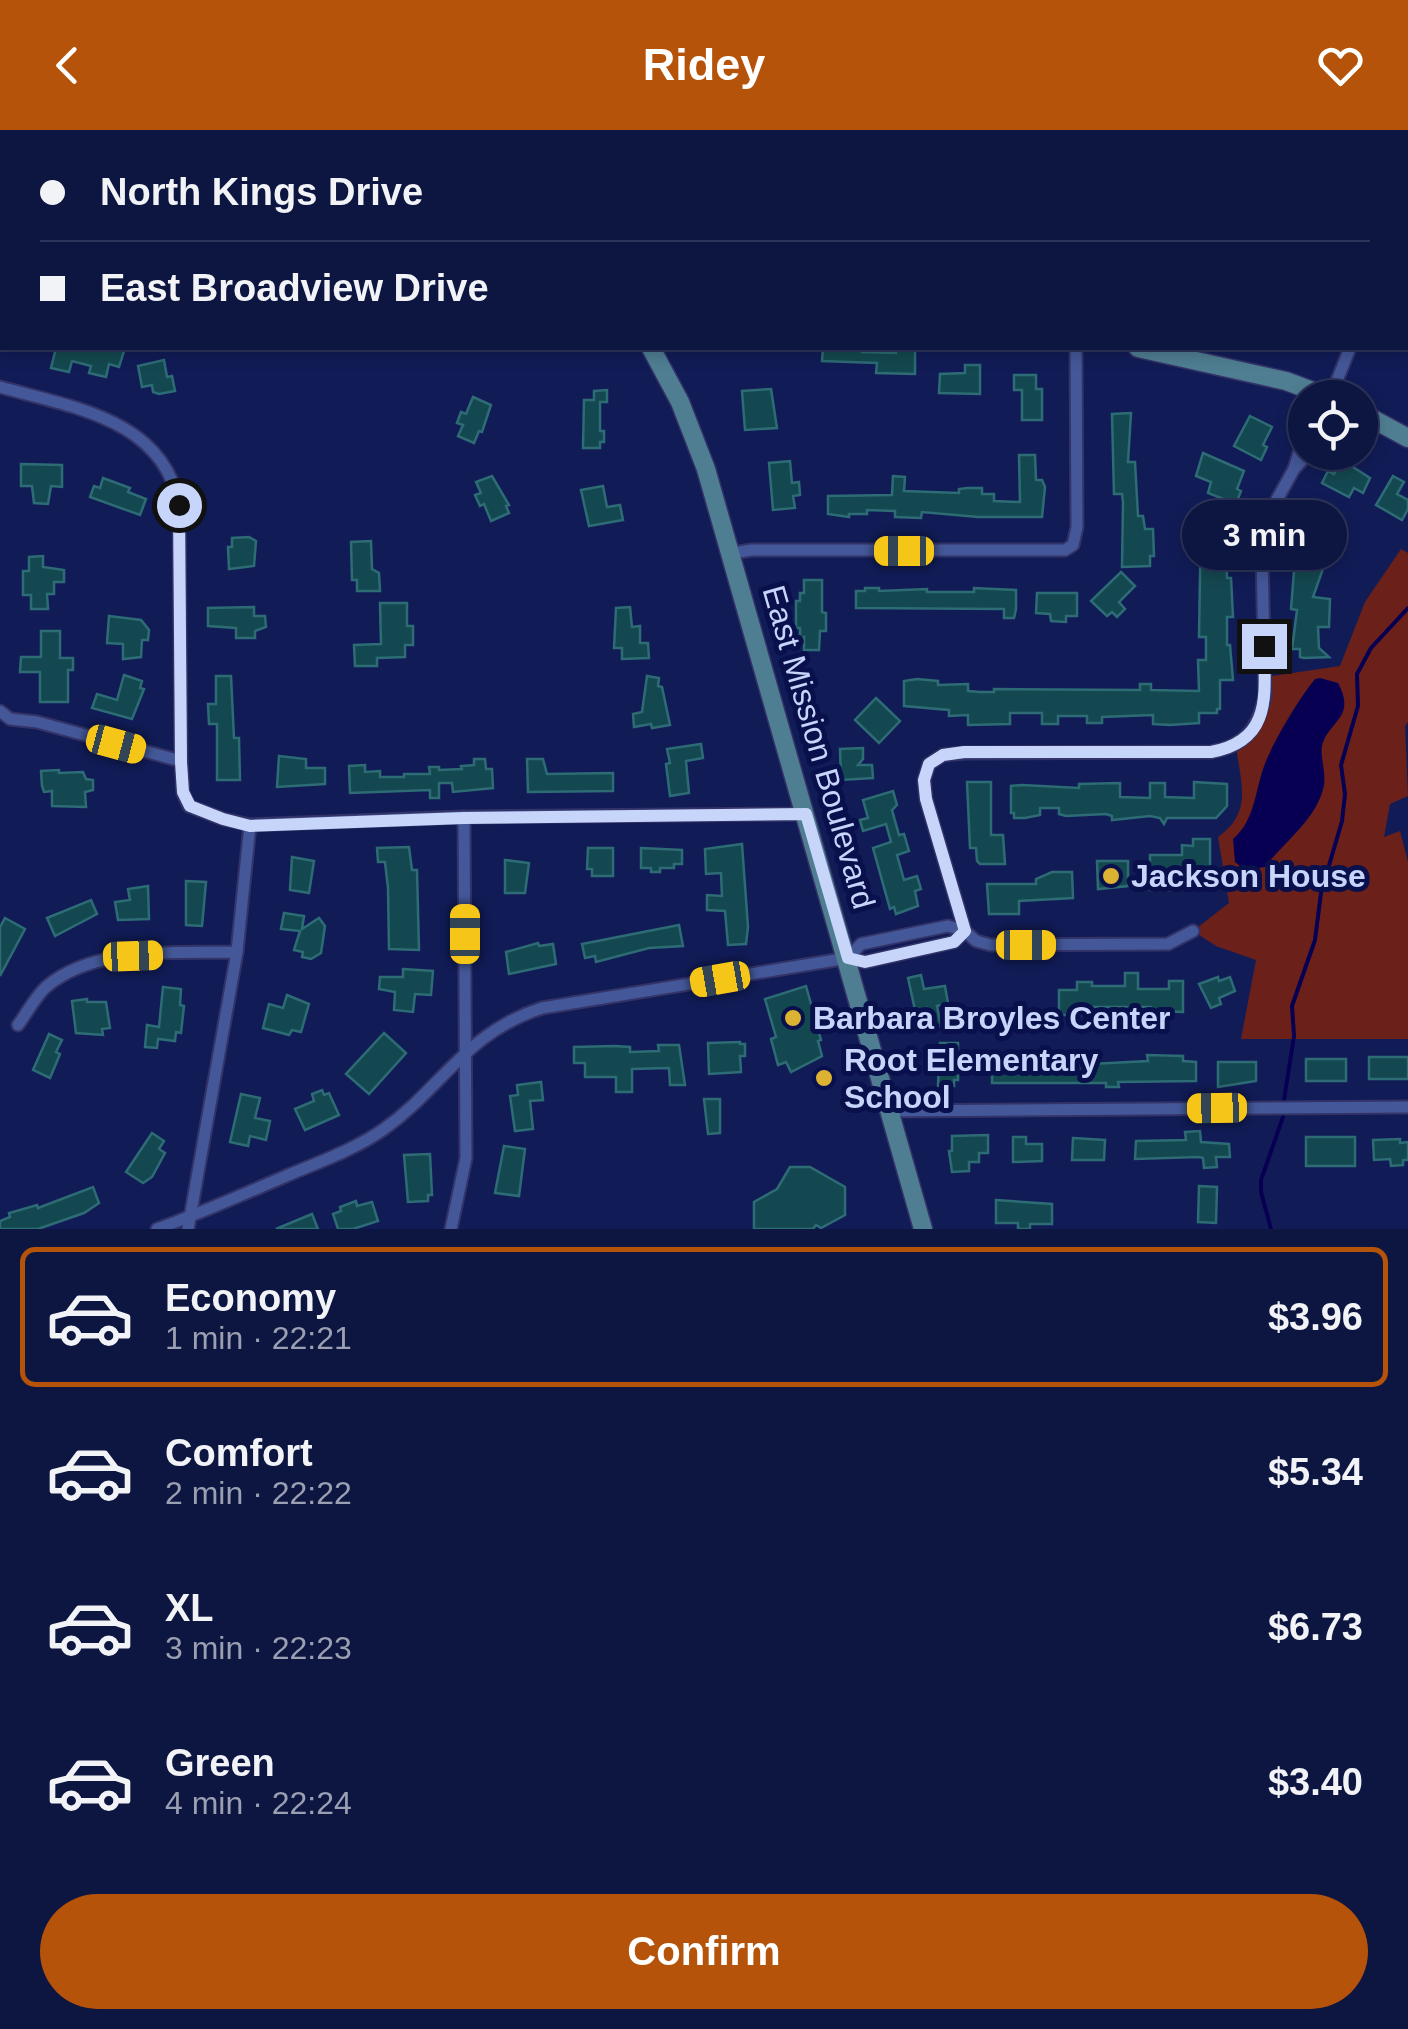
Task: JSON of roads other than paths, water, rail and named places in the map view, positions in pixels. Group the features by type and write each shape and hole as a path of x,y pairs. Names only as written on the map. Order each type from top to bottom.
{"main road":[{"name":"East Mission Boulevard","path":"651,350 694,434 732,553 923,1229"},
{"path":"1147,350 1288,383"},
{"path":"1378,422 1408,438"}],"street":[{"path":"732,553 1056,551 1073,544 1077,527 1076,350"},
{"path":"1337,380 1349,350"},
{"path":"0,387 96,414 123,426 163,462 175,482 179,505 181,762 183,792 190,806 250,826 464,818 806,814"},
{"path":"1193,931 1168,944 991,945 976,940 965,931 926,799 924,780 929,764 943,755 964,752 1211,752 1230,748 1249,736 1260,719 1265,696 1264,537 1274,505 1293,470"},
{"path":"0,711 10,720 37,722 181,762"},
{"path":"451,1229 466,1158 464,818"},
{"path":"188,1223 238,952 250,826"},
{"path":"157,1229 188,1223 350,1150 386,1128 466,1052 514,1017 542,1008 848,958 865,962 954,942 965,931"},
{"path":"18,1025 44,988 73,970 133,956 238,952"},
{"path":"888,1111 1408,1107"}],"waterway":[{"path":"1284,1100 1294,1036 1292,1006 1315,940 1321,893 1342,821 1345,794 1341,765 1358,706 1357,674 1371,648 1408,608"},
{"path":"1271,1229 1261,1180 1283,1117"}],"place":[{"name":"Jackson House","path":"1111,876"},
{"name":"Barbara Broyles Center","path":"793,1018"},
{"name":"Root Elementary School","path":"824,1078"}]}
